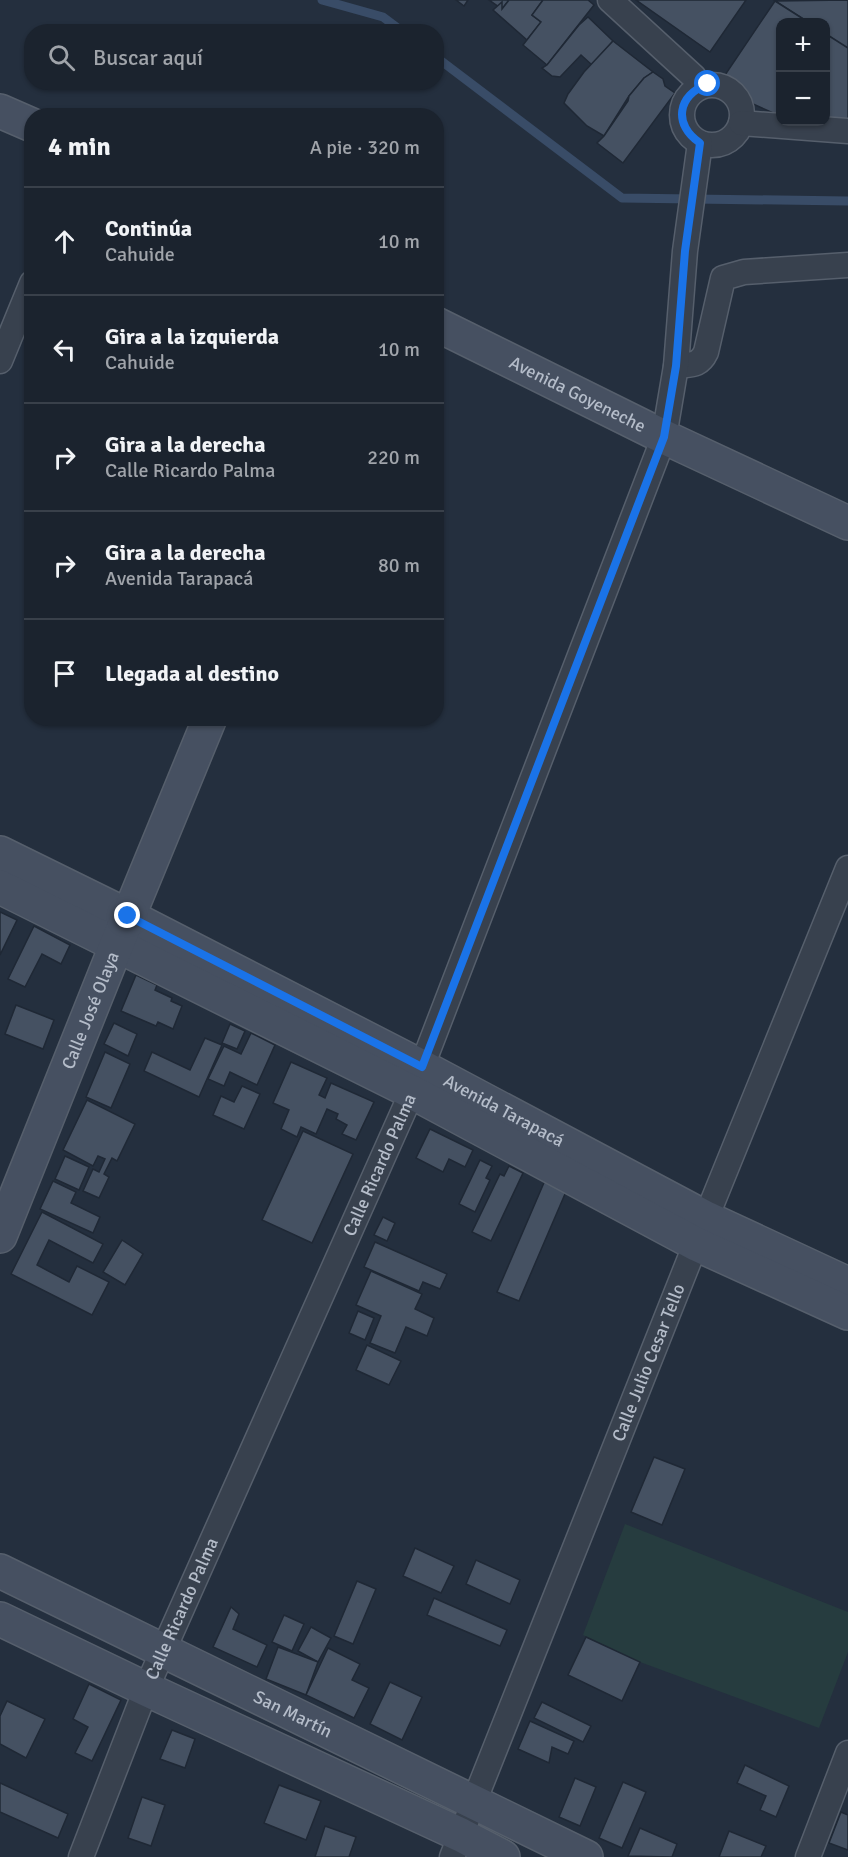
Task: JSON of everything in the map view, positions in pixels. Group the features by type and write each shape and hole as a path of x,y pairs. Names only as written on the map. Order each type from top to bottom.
{"street":[{"path":"610,0 694,77 698,88"},
{"path":"708,84 718,85 727,88 741,103 743,113 741,123 737,133 730,140 721,144 700,143 686,130 682,121 682,111 690,93 708,84"},
{"path":"0,111 24,122"},
{"path":"741,123 848,131"},
{"name":"Calle Ricardo Palma","path":"81,1857 146,1689 417,1080 664,437 676,366 685,251 700,143"},
{"path":"676,366 696,364 702,361 723,278 744,272 848,265"},
{"path":"0,361 24,302"},
{"name":"Avenida Goyeneche","path":"444,328 664,437 848,523"},
{"name":"Calle José Olaya","path":"0,1236 122,930 207,726"},
{"name":"Avenida Tarapacá","path":"0,853 122,930 417,1080 701,1231 848,1313"},
{"name":"Calle Julio Cesar Tello","path":"456,1846 848,868"},
{"name":"Avenida Tarapacá","path":"0,887 122,930"},
{"name":"Avenida Tarapacá","path":"701,1231 848,1284"},
{"name":"San Martín","path":"0,1571 586,1857"},
{"path":"0,1618 349,1784 456,1846 503,1857"},
{"path":"349,1784 364,1749"},
{"path":"808,1857 848,1753"}],"green space":[{"path":"625,1524 848,1612 848,1652 819,1728 640,1662 583,1635"}],"building":[{"path":"456,0 468,0 464,6"},
{"path":"489,0 509,0 502,9"},
{"path":"509,0 543,0 532,15 541,22 527,40 493,10 502,2 502,9"},
{"path":"543,0 588,0 594,5 547,65 523,45 541,22 532,15"},
{"path":"636,0 746,0 710,52"},
{"path":"848,0 848,49 830,37 830,18 802,18 775,1"},
{"path":"775,1 802,18 776,18 776,114 753,104 747,91 725,75"},
{"path":"588,17 613,41 592,65 581,55 560,77 552,76 542,68"},
{"path":"830,37 848,48 848,129 830,123"},
{"path":"613,41 653,72 644,78 629,96 604,136 587,126 564,103 584,72"},
{"path":"653,72 663,79 665,86 675,93 623,163 597,143 628,101 629,96 644,78"},
{"path":"0,912 17,920 0,955"},
{"path":"34,926 70,945 61,964 42,954 25,987 8,979"},
{"path":"136,975 157,985 155,990 182,1006 173,1029 158,1022 156,1026 121,1011"},
{"path":"16,1005 54,1020 43,1049 5,1034"},
{"path":"114,1023 137,1034 128,1056 104,1044"},
{"path":"230,1024 245,1031 237,1049 222,1043"},
{"path":"251,1033 275,1045 257,1085 230,1072 224,1086 208,1079 224,1046 241,1054"},
{"path":"205,1038 222,1045 199,1097 144,1071 152,1052 190,1070"},
{"path":"105,1052 130,1064 111,1108 86,1097"},
{"path":"291,1062 327,1078 319,1095 325,1098 331,1083 374,1102 356,1140 342,1134 347,1125 336,1119 338,1114 327,1109 316,1134 301,1127 297,1137 281,1129 289,1110 273,1103"},
{"path":"242,1086 260,1094 244,1129 213,1115 221,1096 234,1102"},
{"path":"87,1100 135,1124 117,1161 112,1158 104,1174 109,1177 99,1198 83,1191 93,1169 99,1172 105,1159 98,1156 93,1166 63,1150"},
{"path":"430,1129 473,1150 465,1167 449,1159 443,1172 416,1158"},
{"path":"303,1131 353,1154 312,1243 262,1220"},
{"path":"65,1156 89,1167 79,1190 55,1179"},
{"path":"480,1160 492,1166 486,1178 490,1180 475,1212 459,1204"},
{"path":"509,1166 523,1173 491,1241 472,1232 500,1174 504,1176"},
{"path":"546,1178 568,1187 519,1301 497,1292"},
{"path":"53,1181 76,1192 71,1203 100,1217 93,1233 40,1209"},
{"path":"42,1212 103,1244 93,1263 49,1240 37,1265 69,1282 77,1266 109,1282 92,1315 11,1274"},
{"path":"383,1217 395,1223 387,1241 374,1235"},
{"path":"122,1240 143,1254 125,1285 103,1272"},
{"path":"375,1242 447,1274 440,1289 423,1282 419,1291 364,1267"},
{"path":"371,1271 422,1294 415,1309 434,1318 427,1336 406,1327 395,1353 370,1343 381,1316 356,1305"},
{"path":"358,1311 374,1318 365,1340 349,1333"},
{"path":"367,1345 401,1361 389,1385 356,1370"},
{"path":"654,1457 685,1469 662,1525 631,1512"},
{"path":"415,1548 454,1566 441,1593 403,1576"},
{"path":"476,1560 520,1580 510,1604 466,1584"},
{"path":"357,1581 376,1589 353,1644 334,1636"},
{"path":"434,1598 507,1630 500,1646 427,1615"},
{"path":"231,1607 239,1614 233,1629 267,1645 257,1667 213,1647"},
{"path":"284,1615 304,1624 292,1651 272,1642"},
{"path":"311,1627 331,1638 318,1662 298,1651"},
{"path":"586,1637 640,1662 622,1701 568,1675"},
{"path":"278,1647 318,1662 306,1695 266,1679"},
{"path":"328,1648 360,1664 352,1680 369,1688 354,1718 306,1695"},
{"path":"390,1682 422,1697 402,1740 370,1724"},
{"path":"89,1684 121,1700 92,1761 75,1753 88,1727 73,1719"},
{"path":"7,1701 45,1719 26,1758 0,1744 0,1716"},
{"path":"542,1702 591,1726 583,1742 534,1718"},
{"path":"530,1721 574,1741 568,1754 552,1747 549,1763 518,1749"},
{"path":"172,1730 195,1739 185,1768 160,1759"},
{"path":"745,1765 789,1786 776,1817 760,1810 766,1796 737,1783"},
{"path":"575,1778 596,1787 580,1826 559,1817"},
{"path":"623,1782 646,1792 622,1848 599,1838"},
{"path":"0,1783 68,1814 58,1838 0,1812"},
{"path":"279,1785 321,1801 306,1840 264,1823"},
{"path":"142,1797 165,1805 151,1846 128,1838"},
{"path":"841,1812 848,1815 848,1850 829,1843"},
{"path":"325,1826 356,1837 349,1857 315,1857"},
{"path":"640,1828 677,1844 672,1857 628,1856"},
{"path":"729,1831 766,1846 761,1857 719,1857"}],"waterway":[{"path":"322,0 383,17 392,24"},
{"path":"444,63 622,198 848,201"}],"route":[{"path":"128,916 422,1067 664,437 676,366 685,251 700,143 686,130 682,121 682,111 690,93 708,84"}]}
